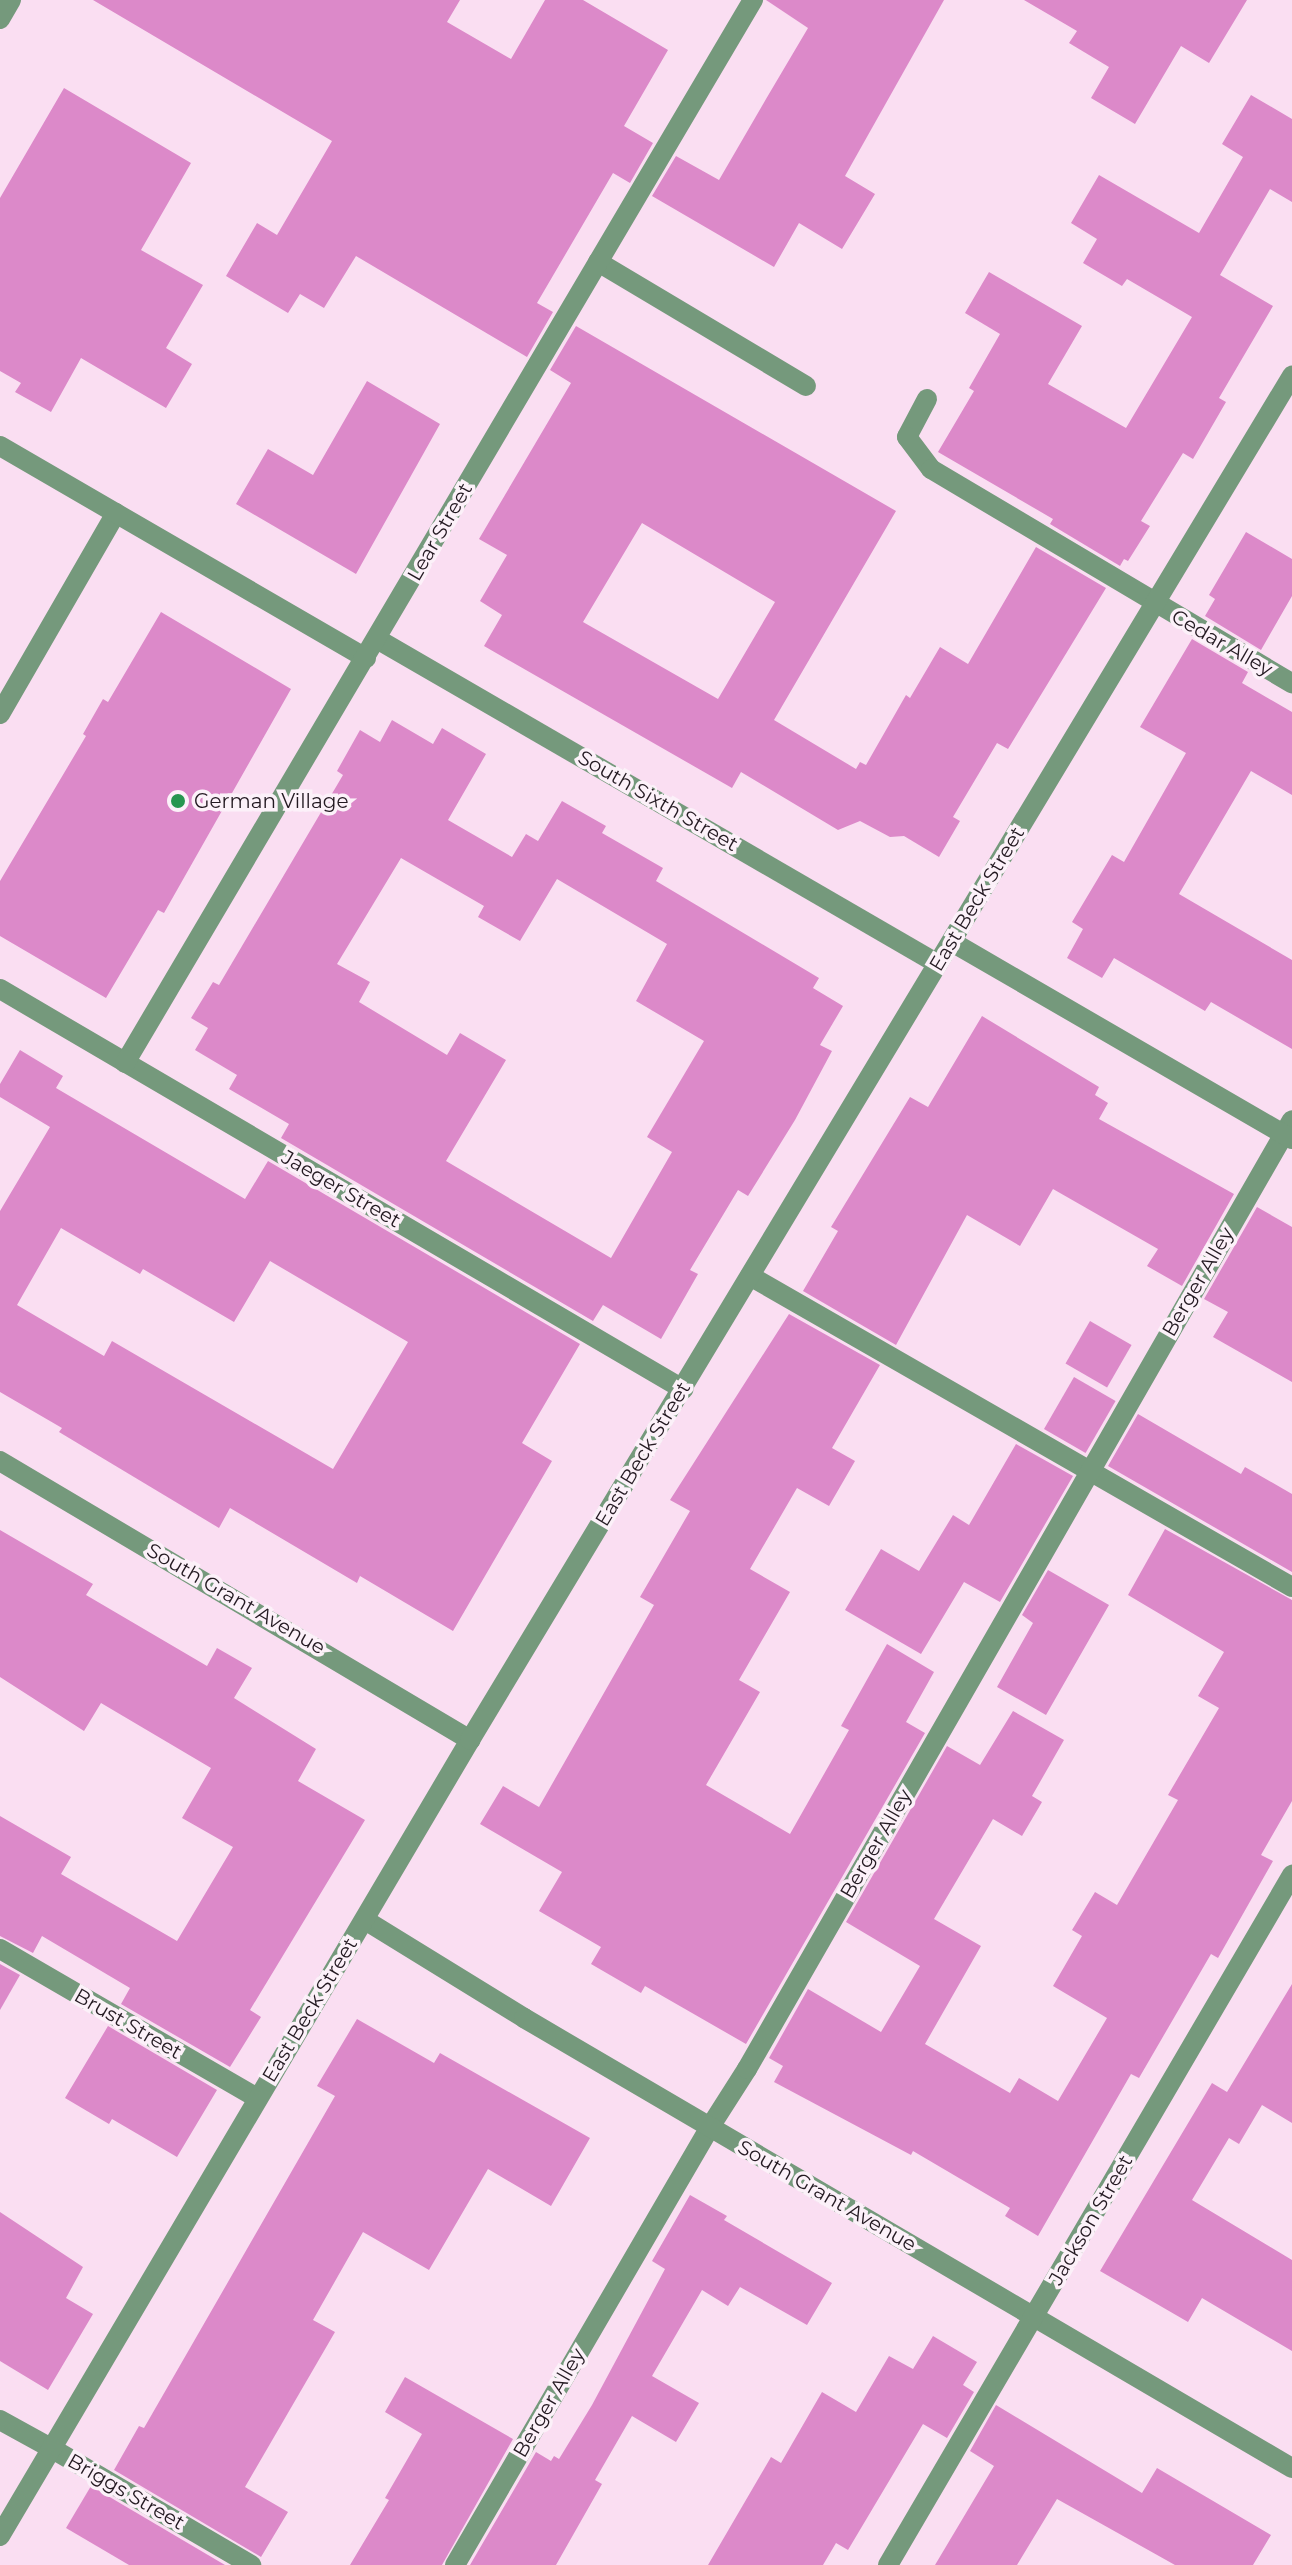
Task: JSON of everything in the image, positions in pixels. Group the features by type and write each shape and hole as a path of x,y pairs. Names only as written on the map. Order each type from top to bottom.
{"street":[{"path":"0,19 11,0"},
{"name":"Lear Street","path":"125,1063 753,0"},
{"path":"598,262 806,386"},
{"name":"East Beck Street","path":"0,2536 470,1740 952,942 1152,603 1292,376"},
{"name":"Cedar Alley","path":"927,399 907,437 931,469 1152,603 1292,683"},
{"path":"0,446 366,658"},
{"path":"0,714 116,513"},
{"name":"South Sixth Street","path":"377,639 938,964"},
{"path":"952,942 1289,1131"},
{"name":"Jaeger Street","path":"0,989 683,1389"},
{"name":"Berger Alley","path":"455,2565 710,2127 747,2069 1289,1131"},
{"path":"750,1276 1292,1587"},
{"name":"South Grant Avenue","path":"0,1461 470,1740"},
{"name":"Jackson Street","path":"888,2565 1292,1875"},
{"name":"South Grant Avenue","path":"365,1920 710,2127 1292,2468"},
{"name":"Brust Street","path":"0,1949 257,2098"},
{"name":"Briggs Street","path":"0,2420 251,2565"}],"building":[{"path":"93,0 460,0 447,22 511,59 545,0 583,0 668,50 624,126 653,143 630,183 613,173 537,303 553,312 527,357 356,256 324,308 300,294 288,313 226,276 257,223 277,235 332,141"},
{"path":"766,0 944,0 845,176 875,194 842,249 799,223 774,267 652,196 676,156 719,180 808,28"},
{"path":"1024,0 1247,0 1209,63 1181,46 1135,124 1091,98 1109,67 1069,43 1077,31"},
{"path":"64,88 191,163 141,250 203,285 166,348 192,364 166,408 81,358 51,412 15,392 21,383 0,371 0,198"},
{"path":"1251,95 1292,119 1292,202 1270,189 1220,275 1273,306 1219,398 1226,402 1193,459 1183,453 1141,521 1150,526 1128,561 1124,559 1120,566 1050,524 1053,519 938,452 974,391 969,388 1000,334 965,313 989,272 1082,326 1048,384 1126,428 1192,317 1127,279 1122,286 1083,263 1097,239 1071,223 1099,175 1199,233 1243,157 1222,144"},
{"path":"576,326 896,511 774,720 856,769 860,762 866,765 906,695 910,698 940,647 968,664 1036,547 1106,588 1008,749 997,743 953,817 960,821 939,857 904,836 890,837 860,821 838,830 741,772 732,788 484,646 502,615 480,601 507,555 479,539 571,383 550,370","holes":["642,523 775,602 718,699 583,622"]},
{"path":"367,381 440,424 356,574 236,504 268,449 313,475"},
{"path":"1246,532 1292,559 1292,596 1261,650 1205,616 1215,599 1209,595"},
{"path":"161,612 291,689 164,913 158,910 106,998 0,936 0,881 86,736 83,734 103,699 108,702"},
{"path":"1192,639 1248,672 1242,683 1292,712 1292,795 1251,771 1179,894 1292,960 1292,1049 1211,1002 1205,1011 1114,958 1102,978 1067,958 1083,929 1072,922 1112,855 1124,862 1186,753 1140,727"},
{"path":"392,720 433,744 442,728 486,754 448,820 512,857 526,834 538,841 562,801 606,826 602,833 663,868 656,881 819,978 813,988 843,1006 820,1045 832,1051 795,1120 748,1196 738,1190 690,1270 698,1274 661,1339 603,1305 593,1321 281,1138 289,1124 229,1089 237,1075 195,1050 208,1028 191,1018 213,982 219,985 343,775 337,771 360,730 380,742","holes":["401,858 484,906 478,917 520,941 557,879 667,944 636,1001 704,1041 647,1137 672,1152 611,1258 446,1161 506,1060 460,1033 447,1055 359,1002 370,982 337,964"]},
{"path":"982,1016 1099,1087 1095,1095 1108,1103 1099,1119 1234,1194 1182,1286 1147,1266 1158,1249 1053,1189 1020,1246 967,1215 896,1345 803,1291 838,1231 831,1227 910,1097 928,1107"},
{"path":"20,1050 63,1076 56,1088 245,1199 268,1161 580,1344 522,1443 552,1461 453,1631 360,1576 357,1583 230,1508 219,1528 59,1432 62,1428 0,1392 0,1211 50,1127 0,1097 0,1084","holes":["61,1228 140,1274 143,1269 234,1322 270,1261 408,1342 333,1469 112,1341 104,1356 17,1305"]},
{"path":"1257,1207 1292,1227 1292,1382 1213,1337 1228,1312 1204,1299"},
{"path":"789,1314 880,1365 832,1448 855,1461 829,1506 797,1488 750,1569 790,1592 739,1680 760,1692 706,1785 790,1834 849,1730 841,1726 887,1644 934,1672 906,1722 925,1733 746,2044 645,1986 641,1993 591,1964 601,1947 539,1911 562,1872 480,1824 503,1786 539,1807 654,1605 640,1597 690,1511 670,1500"},
{"path":"1090,1321 1132,1345 1107,1387 1066,1363"},
{"path":"1074,1377 1116,1401 1086,1453 1044,1429"},
{"path":"1138,1414 1241,1474 1245,1467 1292,1494 1292,1572 1108,1466"},
{"path":"1016,1444 1073,1476 1000,1602 964,1582 921,1654 845,1610 881,1549 919,1571 953,1515 969,1525"},
{"path":"1165,1529 1292,1600 1292,1801 1261,1855 1273,1861 1218,1958 1211,1954 1139,2078 1131,2074 1038,2236 1005,2216 1010,2208 913,2151 911,2155 774,2082 783,2066 769,2058 808,1989 881,2032 920,1966 846,1922 947,1746 980,1765 1013,1711 1064,1740 1032,1796 1042,1802 1022,1836 993,1819 934,1919 981,1946 925,2044 1010,2093 1019,2078 1058,2101 1107,2018 1053,1986 1082,1936 1072,1930 1095,1892 1117,1905 1178,1800 1168,1795 1219,1708 1198,1696 1224,1652 1128,1595"},
{"path":"0,1530 93,1584 86,1595 207,1666 217,1648 252,1668 234,1698 316,1749 298,1781 365,1820 250,2010 261,2017 230,2067 121,2004 130,1988 42,1936 33,1953 0,1936 0,1816 71,1857 61,1874 177,1941 233,1847 182,1818 211,1768 101,1703 84,1731 0,1677"},
{"path":"1048,1570 1109,1605 1046,1715 997,1687 1033,1623 1022,1615"},
{"path":"0,1964 20,1975 0,2010"},
{"path":"1292,1984 1292,2123 1262,2105 1239,2144 1229,2138 1192,2200 1292,2260 1292,2351 1202,2298 1188,2322 1100,2271 1212,2083 1227,2092"},
{"path":"357,2019 434,2063 440,2053 590,2138 551,2206 488,2169 429,2270 363,2232 313,2320 335,2332 245,2487 288,2512 261,2557 114,2470 139,2426 144,2428 335,2096 317,2086"},
{"path":"108,2026 217,2090 177,2157 112,2119 109,2124 65,2098"},
{"path":"690,2195 727,2216 724,2220 832,2283 807,2325 740,2287 728,2306 702,2290 652,2376 699,2403 676,2442 632,2416 595,2480 602,2484 556,2565 470,2565 536,2452 551,2461 554,2456 559,2459 592,2405 665,2269 652,2261"},
{"path":"0,2212 83,2267 66,2298 93,2314 48,2390 0,2361"},
{"path":"933,2336 977,2362 963,2385 974,2392 947,2438 923,2424 848,2550 836,2543 823,2565 708,2565 771,2457 781,2463 822,2392 856,2412 889,2356 913,2369"},
{"path":"405,2377 513,2439 442,2565 350,2565 389,2500 385,2498 422,2434 385,2412"},
{"path":"996,2405 1142,2493 1157,2468 1271,2535 1253,2565 1175,2565 1057,2499 1017,2565 935,2565 994,2466 970,2451"},
{"path":"91,2486 225,2565 129,2565 66,2528"}],"place":[{"name":"German Village","path":"178,801"}]}
